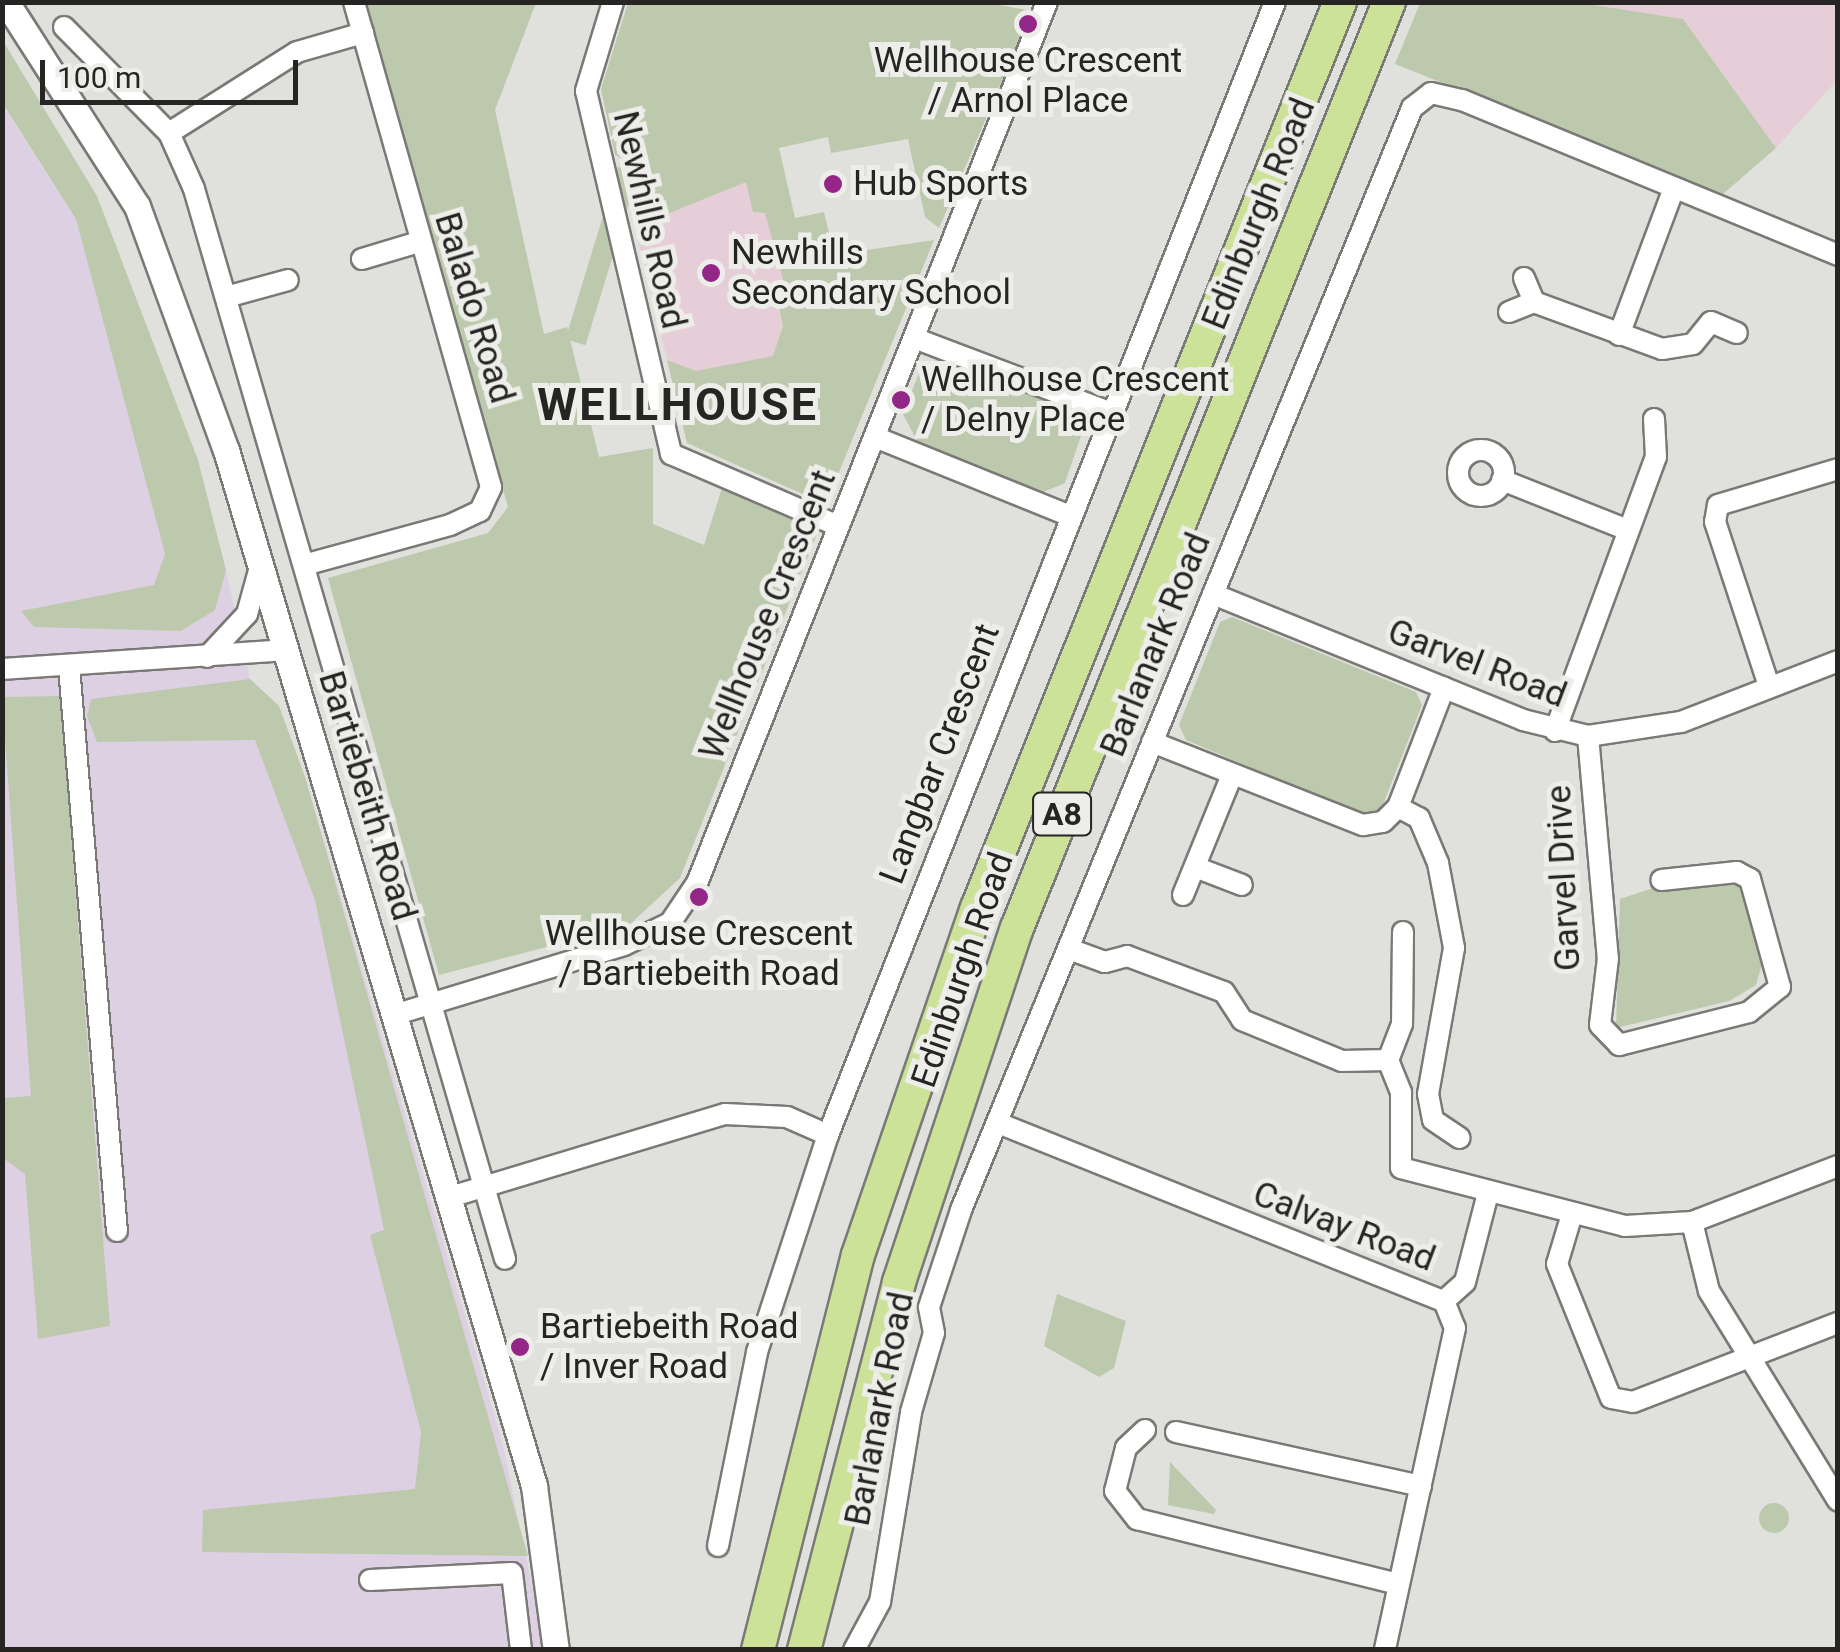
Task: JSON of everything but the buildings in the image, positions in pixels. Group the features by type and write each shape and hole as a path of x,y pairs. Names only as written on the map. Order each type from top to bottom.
{"main road":[{"name":"Edinburgh Road","path":"758,1650 858,1255 977,908 1340,2"},
{"name":"Edinburgh Road","path":"804,1650 899,1282 1017,928 1390,2"}],"street":[{"name":"Balado Road","path":"304,565 450,526 480,512 492,487 354,2"},
{"name":"Newhills Road","path":"613,2 586,91 671,454 836,525"},
{"name":"Wellhouse Crescent","path":"397,1014 670,923 697,883 1047,2"},
{"name":"Langbar Crescent","path":"718,1546 757,1352 828,1135 1068,515 1275,2"},
{"name":"Bartiebeith Road","path":"18,7 137,206 260,566 397,1014 534,1486 556,1650"},
{"name":"Bartiebeith Road","path":"64,27 169,134 226,297 505,1259"},
{"path":"169,134 298,52 363,34"},
{"name":"Barlanark Road","path":"854,1650 880,1602 911,1412 934,1333 929,1307 1068,949 1412,108 1431,93 1462,100 1838,255"},
{"path":"1619,335 1674,188"},
{"path":"362,259 420,242"},
{"path":"1524,278 1534,302"},
{"path":"226,297 288,280"},
{"path":"1509,312 1534,302 1662,350 1692,344 1711,322 1738,333"},
{"path":"914,338 1111,413"},
{"path":"1555,731 1625,529 1661,439 1654,419"},
{"path":"875,437 1068,515"},
{"path":"1769,686 1715,522 1718,506 1838,469"},
{"path":"1502,480 1625,529"},
{"path":"207,657 248,614 260,566"},
{"name":"Garvel Road","path":"1212,594 1555,731 1588,736 1681,722 1838,661"},
{"path":"2,669 285,650"},
{"path":"70,667 117,1231"},
{"path":"1152,742 1362,825 1398,807 1444,688"},
{"name":"Garvel Drive","path":"1588,736 1608,958 1600,1025 1618,1045 1749,1012 1780,988 1781,966 1750,879 1737,872 1661,880"},
{"path":"1183,895 1232,775"},
{"path":"1398,807 1419,818 1442,880 1454,948 1428,1094 1434,1120 1460,1138"},
{"path":"1195,867 1242,885"},
{"path":"1403,932 1402,1024 1388,1060 1400,1092 1401,1168 1624,1226 1692,1222 1838,1166"},
{"path":"1068,949 1105,962 1127,956 1224,992 1242,1020 1342,1061 1388,1060"},
{"path":"450,1196 725,1114 788,1117 828,1135"},
{"name":"Calvay Road","path":"998,1123 1444,1302 1455,1328 1384,1650"},
{"path":"1444,1302 1465,1282 1488,1193"},
{"path":"1572,1214 1557,1264 1611,1398 1633,1402 1744,1354 1838,1323"},
{"path":"1692,1222 1709,1291 1744,1354 1838,1501"},
{"path":"1145,1430 1126,1448 1115,1491 1136,1519 1398,1584"},
{"path":"1176,1432 1421,1486"},
{"path":"370,1580 512,1574 521,1650"}],"shaded area":[{"path":"628,3 764,164 796,310 773,375 676,396 601,89"},
{"path":"1581,3 1837,3 1837,80 1776,148 1683,19"},
{"path":"2,104 76,219 165,554 155,584 226,570 250,679 279,706 305,777 502,1441 545,1649 3,1649"}],"green space":[{"path":"984,2 1032,11 939,228 925,217 908,139 831,153 828,137 779,148 795,218 824,212 834,255 934,240 830,494 814,499 687,443 667,360 696,371 773,356 783,326 778,302 787,294 765,213 753,212 746,182 667,214 658,212 647,168 615,155 601,89 628,3"},
{"path":"367,3 536,3 495,110 544,334 567,327 599,457 653,448 653,524 704,545 722,488 820,526 680,878 628,926 439,975 328,578 488,533 508,507"},
{"path":"1420,3 1581,3 1683,19 1776,148 1723,194 1395,64"},
{"path":"3,41 97,196 198,460 226,570 215,610 181,631 34,627 21,611 154,585 165,554 76,219 3,104"},
{"path":"618,167 638,173 585,345 565,339"},
{"path":"945,357 1069,404 1083,430 1065,483 1043,492 917,441 903,414 922,365"},
{"path":"1232,617 1416,692 1422,705 1380,812 1365,816 1186,740 1179,725 1220,622"},
{"path":"250,679 279,706 305,777 528,1556 202,1552 203,1510 415,1489 421,1432 370,1235 384,1230 315,900 255,740 97,742 87,716 91,699"},
{"path":"60,696 110,1326 38,1339 25,1174 3,1158 3,1098 31,1096 2,697"},
{"path":"1704,871 1734,877 1751,893 1765,954 1756,985 1729,1001 1616,1028 1620,899"},
{"path":"1057,1294 1126,1321 1114,1368 1099,1377 1044,1346"},
{"path":"1170,1462 1216,1510 1214,1514 1168,1505"},
{"path":"1774,1503 1785,1507 1789,1518 1785,1529 1774,1533 1763,1529 1759,1518 1763,1507"}],"place":[{"name":"Wellhouse Crescent / Arnol Place","path":"1028,24"},
{"name":"Hub Sports","path":"833,184"},
{"name":"Newhills Secondary School","path":"711,273"},
{"name":"Wellhouse Crescent / Delny Place","path":"901,400"},
{"name":"Wellhouse Crescent / Bartiebeith Road","path":"699,897"},
{"name":"Bartiebeith Road / Inver Road","path":"520,1347"}],"district":[{"name":"WELLHOUSE","path":"678,405"}]}
